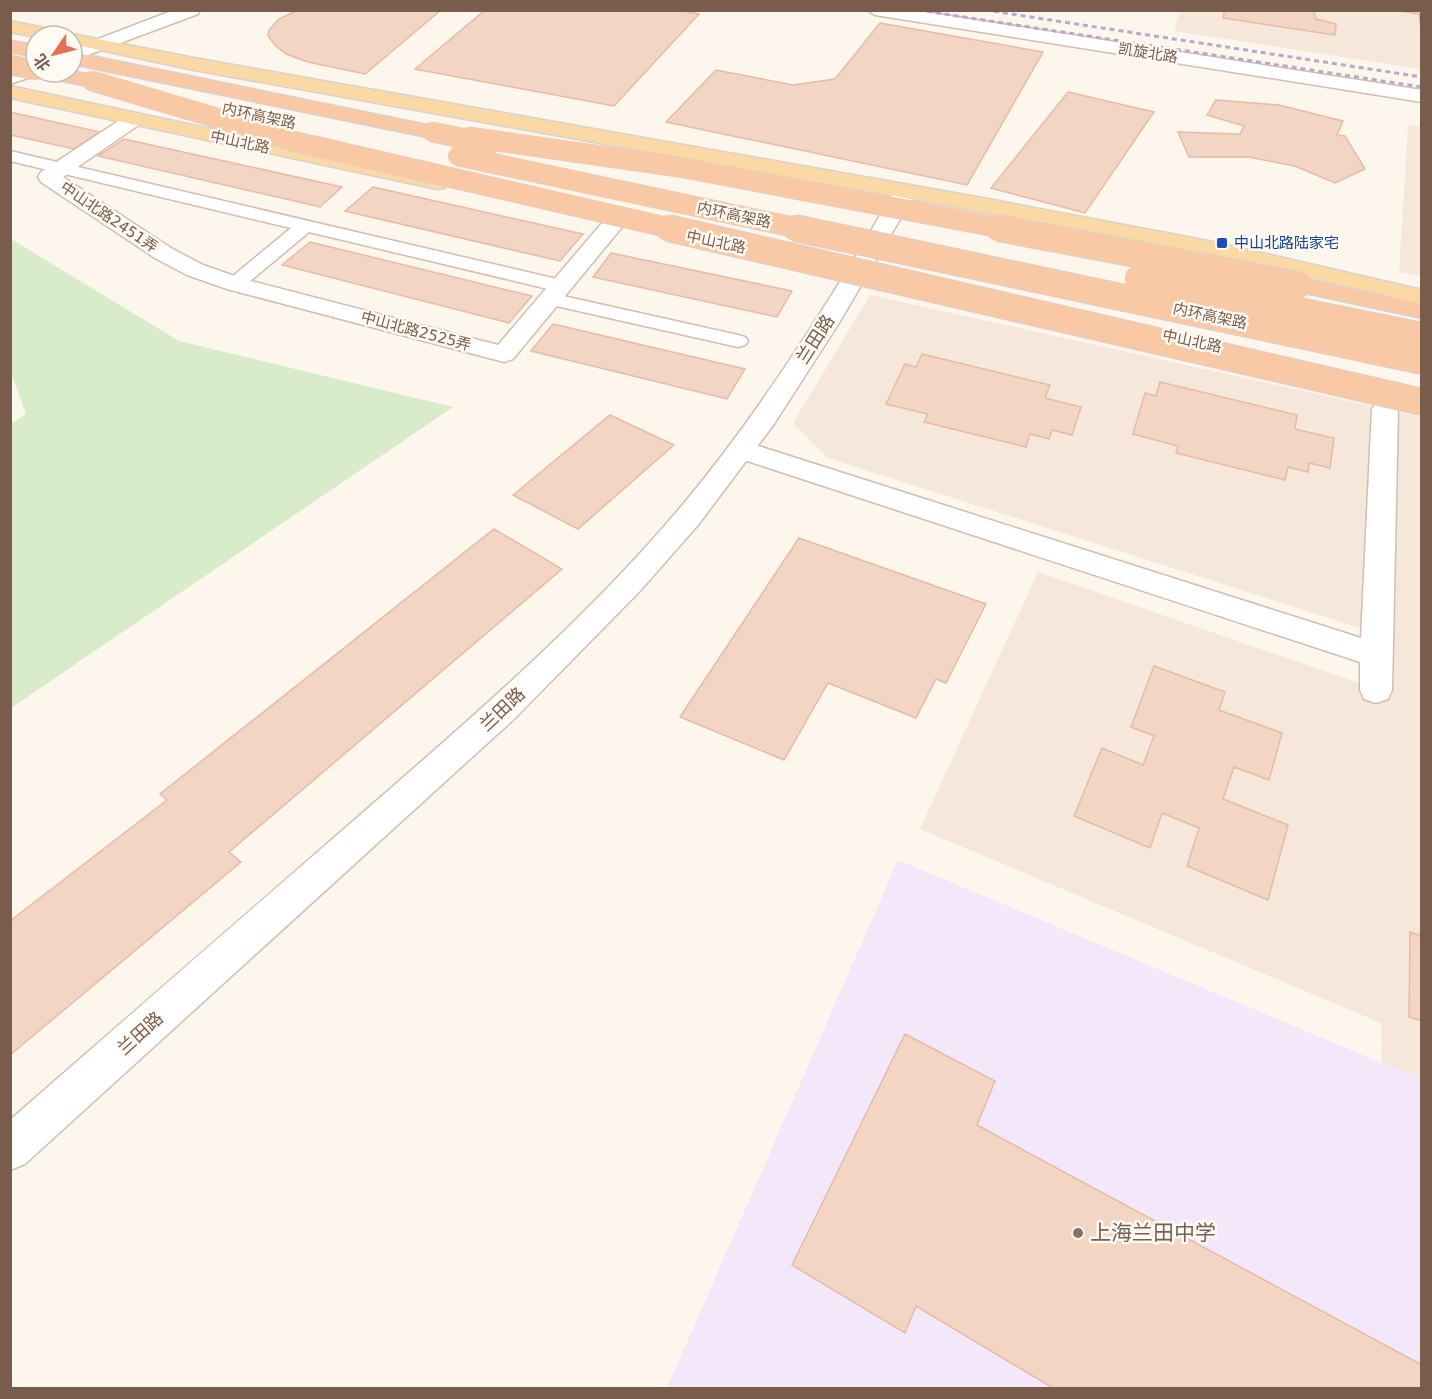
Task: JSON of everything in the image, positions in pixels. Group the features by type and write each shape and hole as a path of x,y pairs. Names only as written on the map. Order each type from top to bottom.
{"highway":[{"name":"内环高架路","path":"84,60 1049,259"},
{"name":"内环高架路","path":"84,79 1422,362"},
{"path":"92,81 297,142 1422,402"},
{"path":"432,132 680,166 1422,310"},
{"name":"内环高架路","path":"1119,274 1422,336"}],"main road":[{"path":"84,42 1219,250 1422,297"},
{"name":"中山北路","path":"10,92 133,120 1422,389"}],"street":[{"path":"84,52 192,10"},
{"name":"凯旋北路","path":"875,10 1422,96"},
{"name":"中山北路2451弄","path":"133,120 49,177 163,253"},
{"name":"兰田路","path":"10,1149 502,710 581,634 649,561 742,450 858,271 905,192"},
{"name":"中山北路2525弄","path":"163,253 195,270 235,284 504,354 615,221"},
{"path":"1376,690 1384,409"},
{"path":"742,450 1376,655"}],"lane":[{"path":"10,156 305,226 738,341"},
{"path":"235,284 305,226"}],"shaded area":[{"path":"1180,11 1421,11 1421,69 1174,31"},
{"path":"1408,125 1421,127 1421,276 1399,272"},
{"path":"870,295 1421,417 1421,1077 1382,1063 1381,1023 920,829 1038,572 1376,689 1376,633 828,458 793,423"},
{"name":"上海兰田中学","path":"898,860 1382,1063 1421,1077 1421,1388 667,1388"}],"green space":[{"path":"11,239 179,341 453,407 11,708 11,424 26,414 11,373"}],"building":[{"path":"298,10 441,10 365,74 308,62 286,54 276,46 268,36 269,30 279,19"},
{"path":"298,10 441,10 365,74 308,62 286,54 276,46 268,36 269,30 279,19"},
{"path":"485,10 679,10 699,14 614,106 415,69"},
{"path":"1225,10 1313,10 1316,19 1336,24 1335,35 1223,18"},
{"path":"1393,10 1422,10 1422,37 1419,14"},
{"path":"880,23 1043,52 967,185 666,122 716,70 793,85 835,79"},
{"path":"1068,92 1154,112 1085,213 991,188"},
{"path":"1216,100 1279,105 1343,121 1337,135 1345,136 1365,169 1335,183 1295,166 1248,157 1189,157 1178,132 1240,134 1244,126 1207,115"},
{"path":"10,112 100,132 74,149 10,135"},
{"path":"124,139 342,187 320,207 98,156"},
{"path":"373,187 583,234 560,261 345,211"},
{"path":"310,242 532,296 509,323 282,265"},
{"path":"611,253 792,291 777,317 593,277"},
{"path":"553,324 745,369 727,399 531,351"},
{"path":"922,354 1050,385 1045,398 1081,407 1072,435 1052,430 1049,439 1030,434 1026,447 924,422 928,414 886,404 905,364 916,367"},
{"path":"1160,382 1297,415 1295,429 1334,438 1330,468 1309,463 1308,472 1288,467 1285,480 1176,453 1178,446 1133,434 1145,393 1156,396"},
{"path":"610,415 674,445 578,529 513,495"},
{"path":"494,529 562,569 229,852 241,862 10,1055 10,921 167,800 160,794"},
{"path":"799,538 986,604 946,683 936,679 916,718 828,683 784,760 680,717"},
{"path":"1154,666 1225,692 1219,710 1282,733 1269,780 1234,767 1223,799 1288,825 1268,900 1187,866 1199,828 1162,813 1150,848 1074,816 1102,748 1143,765 1154,736 1131,727"},
{"path":"1410,932 1422,936 1422,1021 1409,1017"},
{"path":"905,1034 995,1081 977,1125 1422,1365 1422,1388 1053,1388 916,1306 905,1333 792,1265"}],"railway":[{"path":"918,10 1422,87"},
{"path":"985,10 1422,77"}],"place":[{"name":"中山北路陆家宅","path":"1222,243"},
{"name":"上海兰田中学","path":"1078,1233"}]}
